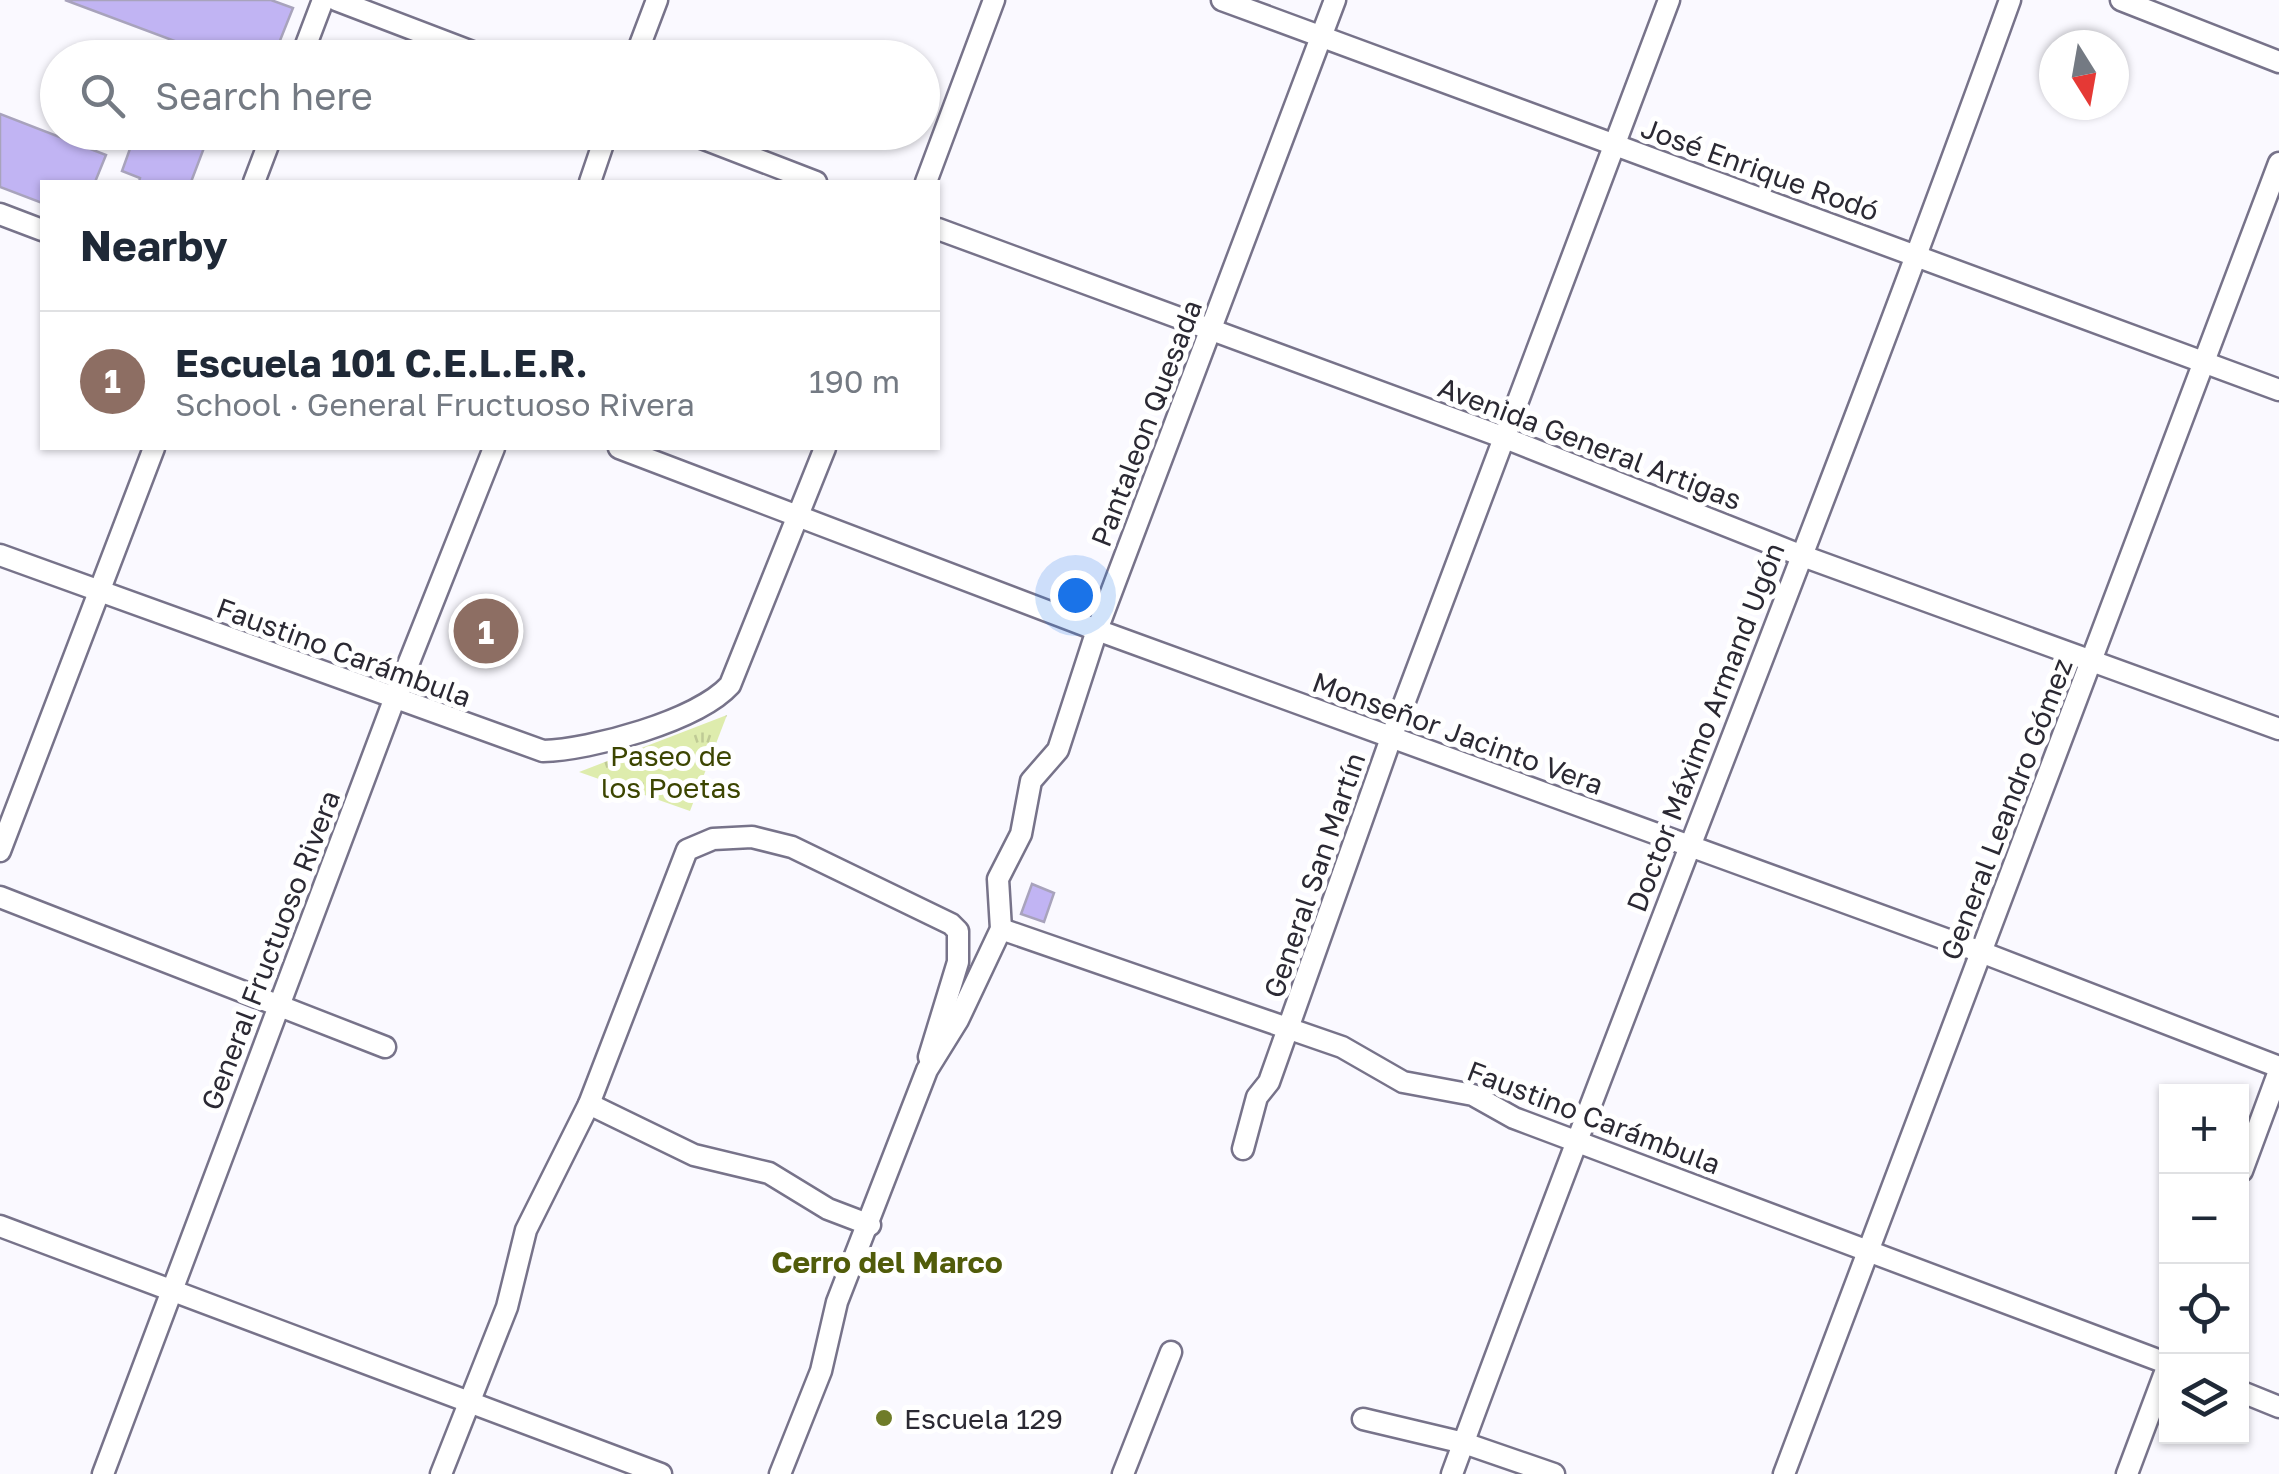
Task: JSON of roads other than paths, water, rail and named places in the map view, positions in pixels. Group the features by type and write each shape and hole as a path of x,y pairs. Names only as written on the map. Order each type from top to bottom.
{"street":[{"path":"308,40 323,0"},
{"path":"336,0 441,40"},
{"path":"642,40 657,0"},
{"path":"940,145 994,0"},
{"name":"José Enrique Rodó","path":"1222,0 2279,390"},
{"name":"Pantaleon Quesada","path":"780,1474 821,1372 838,1302 926,1070 958,1020 1001,930 998,879 1021,834 1031,781 1058,750 1097,630 1335,0"},
{"name":"General San Martín","path":"1243,1149 1257,1096 1269,1082 1391,738 1669,0"},
{"name":"Doctor Máximo Armand Ugón","path":"1452,1474 1800,555 1918,255 2010,0"},
{"path":"2121,0 2279,62"},
{"path":"255,180 266,150"},
{"path":"591,180 601,150"},
{"path":"733,150 811,180"},
{"path":"927,180 938,150"},
{"name":"General Leandro Gómez","path":"1784,1474 2279,163"},
{"path":"0,214 40,229"},
{"name":"Avenida General Artigas","path":"940,230 1505,438 1800,555 2279,730"},
{"path":"0,851 153,450"},
{"name":"General Fructuoso Rivera","path":"103,1474 394,700 493,450"},
{"name":"Monseñor Jacinto Vera","path":"624,450 1097,630 1982,952 2279,1069"},
{"name":"Faustino Carámbula","path":"0,556 542,752 588,747 674,717 722,694 736,676 823,450"},
{"path":"441,1474 466,1400 507,1307 526,1230 588,1104 686,850 713,839 752,837 792,847 958,931 960,946 926,1070"},
{"path":"0,897 385,1047"},
{"name":"Faustino Carámbula","path":"1001,930 1342,1047 1404,1082 1473,1096 1514,1118 1869,1248 2159,1363"},
{"path":"2249,1152 2279,1069"},
{"path":"588,1104 694,1154 769,1173 828,1209 870,1225"},
{"path":"0,1226 660,1474"},
{"path":"1122,1474 1171,1352"},
{"path":"2127,1474 2159,1385"},
{"path":"2249,1395 2279,1407"},
{"path":"1364,1419 1464,1443 1554,1474"}],"place":[{"name":"Escuela 101 C.E.L.E.R.","path":"486,631"},
{"name":"Escuela 129","path":"884,1418"}],"district":[{"name":"Cerro del Marco","path":"887,1262"}],"park label":[{"name":"Paseo de los Poetas","path":"671,771"}]}
